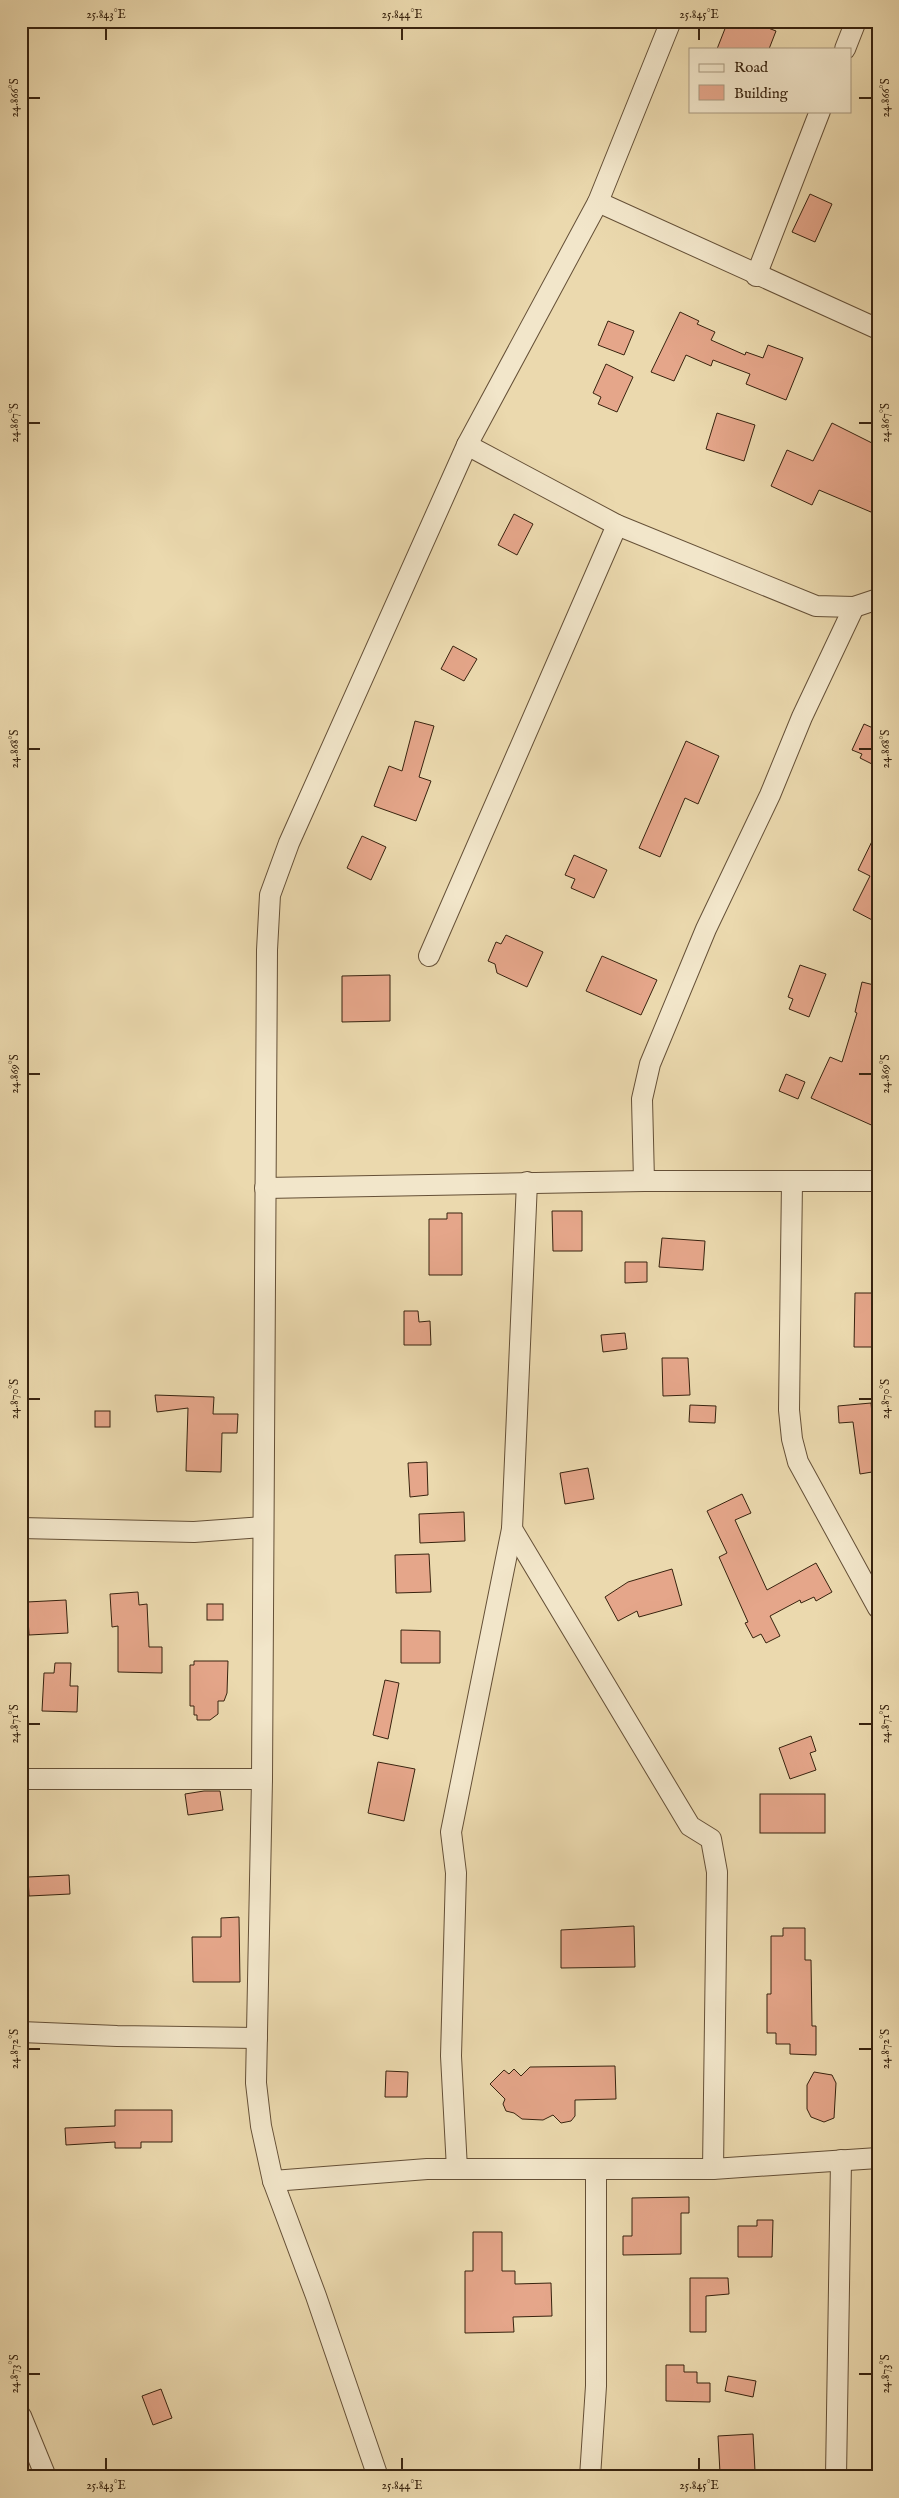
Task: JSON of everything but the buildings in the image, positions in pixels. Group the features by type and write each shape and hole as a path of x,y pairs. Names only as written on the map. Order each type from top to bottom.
{"street":[{"path":"378,2477 316,2296 273,2181 261,2126 256,2083 262,1779 262,1527 267,950 270,896 289,843 467,446 598,202 671,21"},
{"path":"845,48 856,21"},
{"path":"756,276 820,112"},
{"path":"598,202 756,276 878,329"},
{"path":"467,446 617,525 816,606 854,607 878,599"},
{"path":"429,956 617,525"},
{"path":"644,1181 642,1099 650,1064 706,929 770,795 802,717 854,607"},
{"path":"265,1188 527,1182 878,1181"},
{"path":"457,2170 451,2056 456,1873 451,1832 512,1529 527,1182"},
{"path":"792,1182 789,1410 792,1439 798,1462 878,1608"},
{"path":"21,1528 194,1532 262,1527"},
{"path":"512,1529 690,1826 711,1839 717,1872 713,2170"},
{"path":"21,1779 262,1779"},
{"path":"21,2032 117,2036 257,2038"},
{"path":"273,2181 427,2170 713,2170 878,2158"},
{"path":"836,2477 841,2160"},
{"path":"590,2477 596,2386 596,2170"},
{"path":"21,2416 46,2477"}]}
